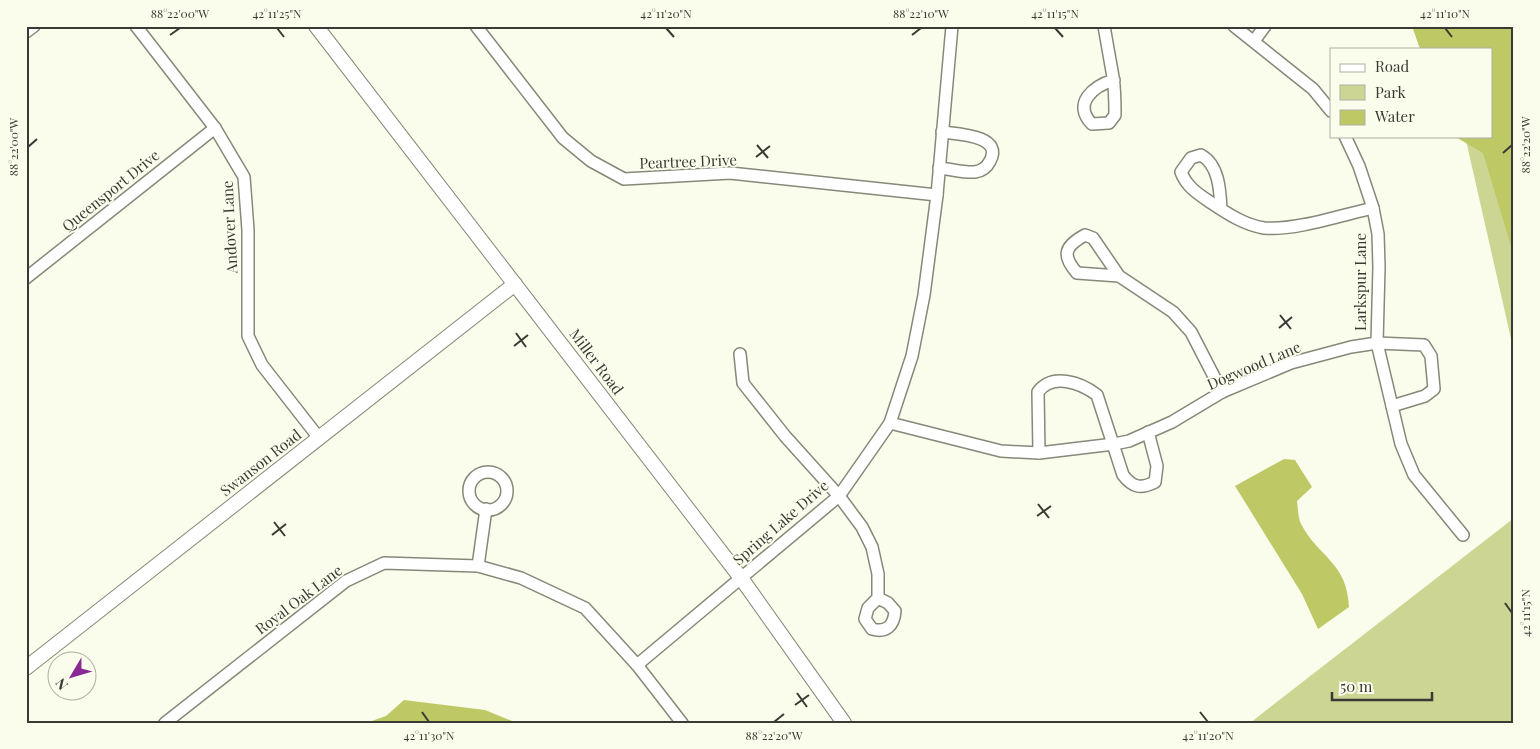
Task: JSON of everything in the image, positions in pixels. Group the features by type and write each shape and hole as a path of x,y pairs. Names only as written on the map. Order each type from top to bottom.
{"street":[{"path":"26,32 34,26"},
{"name":"Andover Lane","path":"136,26 215,128 244,177 248,230 248,336 262,366 319,438"},
{"name":"Miller Road","path":"316,26 740,578 844,723"},
{"name":"Peartree Drive","path":"476,26 562,138 591,161 624,179 730,173 937,195"},
{"name":"Spring Lake Drive","path":"638,665 839,496 890,423 912,356 924,295 937,195 952,26"},
{"path":"1104,26 1114,80"},
{"path":"1234,26 1313,89 1330,110"},
{"path":"1254,41 1265,26"},
{"name":"Queensport Drive","path":"26,278 215,128"},
{"path":"939,168 974,172 983,170 992,157 992,150 986,141 976,136 942,132"},
{"name":"Larkspur Lane","path":"1346,138 1359,166 1373,208 1378,234 1377,343 1401,444 1414,475 1463,535"},
{"path":"1221,209 1215,170 1208,159 1201,155 1192,158 1181,172 1185,182 1221,209 1238,220 1263,228 1283,228 1373,208"},
{"path":"1119,276 1077,273 1066,257 1068,248 1074,240 1085,235 1093,238 1119,276 1173,312 1191,332 1222,392"},
{"name":"Swanson Road","path":"26,668 515,284"},
{"name":"Larkspur Lane","path":"1377,343 1424,345 1431,356 1434,389 1425,396 1392,406"},
{"name":"Dogwood Lane","path":"890,423 1001,451 1039,453 1114,444 1172,422 1222,392 1291,363 1351,347 1377,343"},
{"path":"740,354 743,383 785,436 839,496 862,527 872,547 878,574 878,598"},
{"path":"1039,453 1038,392 1043,385 1058,380 1090,390 1097,396 1124,475 1129,483 1137,488 1144,488 1154,482 1157,474 1157,466 1148,432"},
{"path":"478,566 486,509"},
{"name":"Royal Oak Lane","path":"165,723 346,581 384,563 478,566 521,578 585,608 638,665 682,723"}],"green space":[{"path":"1514,26 1514,352 1465,138 1492,138 1492,48"},
{"path":"1514,518 1514,723 1250,723 1269,708"}],"water":[{"path":"1412,26 1514,26 1514,256 1483,153 1457,138 1492,138 1492,48 1420,48"},
{"path":"1284,459 1295,460 1312,487 1297,501 1300,522 1308,535 1338,570 1347,592 1349,607 1318,629 1302,594 1235,486"},
{"path":"404,700 485,710 517,723 366,723 386,716"}]}
